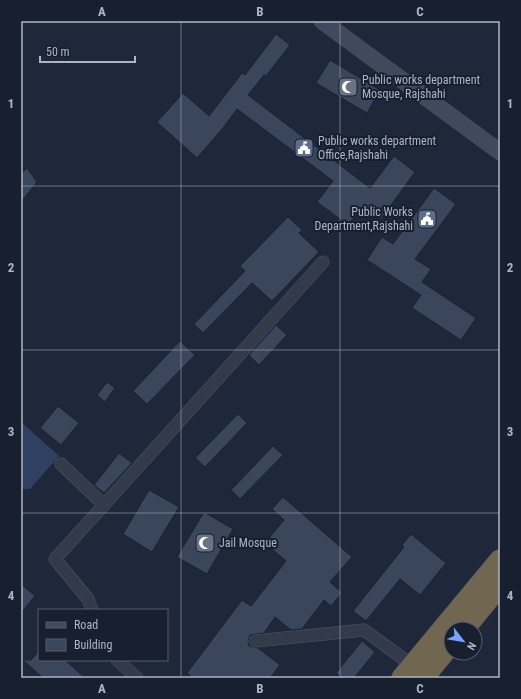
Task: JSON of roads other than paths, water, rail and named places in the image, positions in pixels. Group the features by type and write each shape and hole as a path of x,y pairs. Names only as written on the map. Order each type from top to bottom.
{"highway":[{"path":"412,674 500,560"},
{"path":"471,621 500,586"},
{"path":"412,674 443,650"}],"street":[{"path":"322,21 500,152"},
{"path":"92,609 88,599 55,560 323,262"},
{"path":"61,464 104,505"},
{"path":"255,641 364,630 412,674"},
{"path":"118,661 137,678"}],"water":[{"path":"21,422 59,456 30,489 21,489"}],"place":[{"name":"Public works department Mosque, Rajshahi","path":"348,87"},
{"name":"Public works department Office,Rajshahi","path":"304,148"},
{"name":"Public Works Department,Rajshahi","path":"427,219"},
{"name":"Jail Mosque","path":"205,543"}]}
